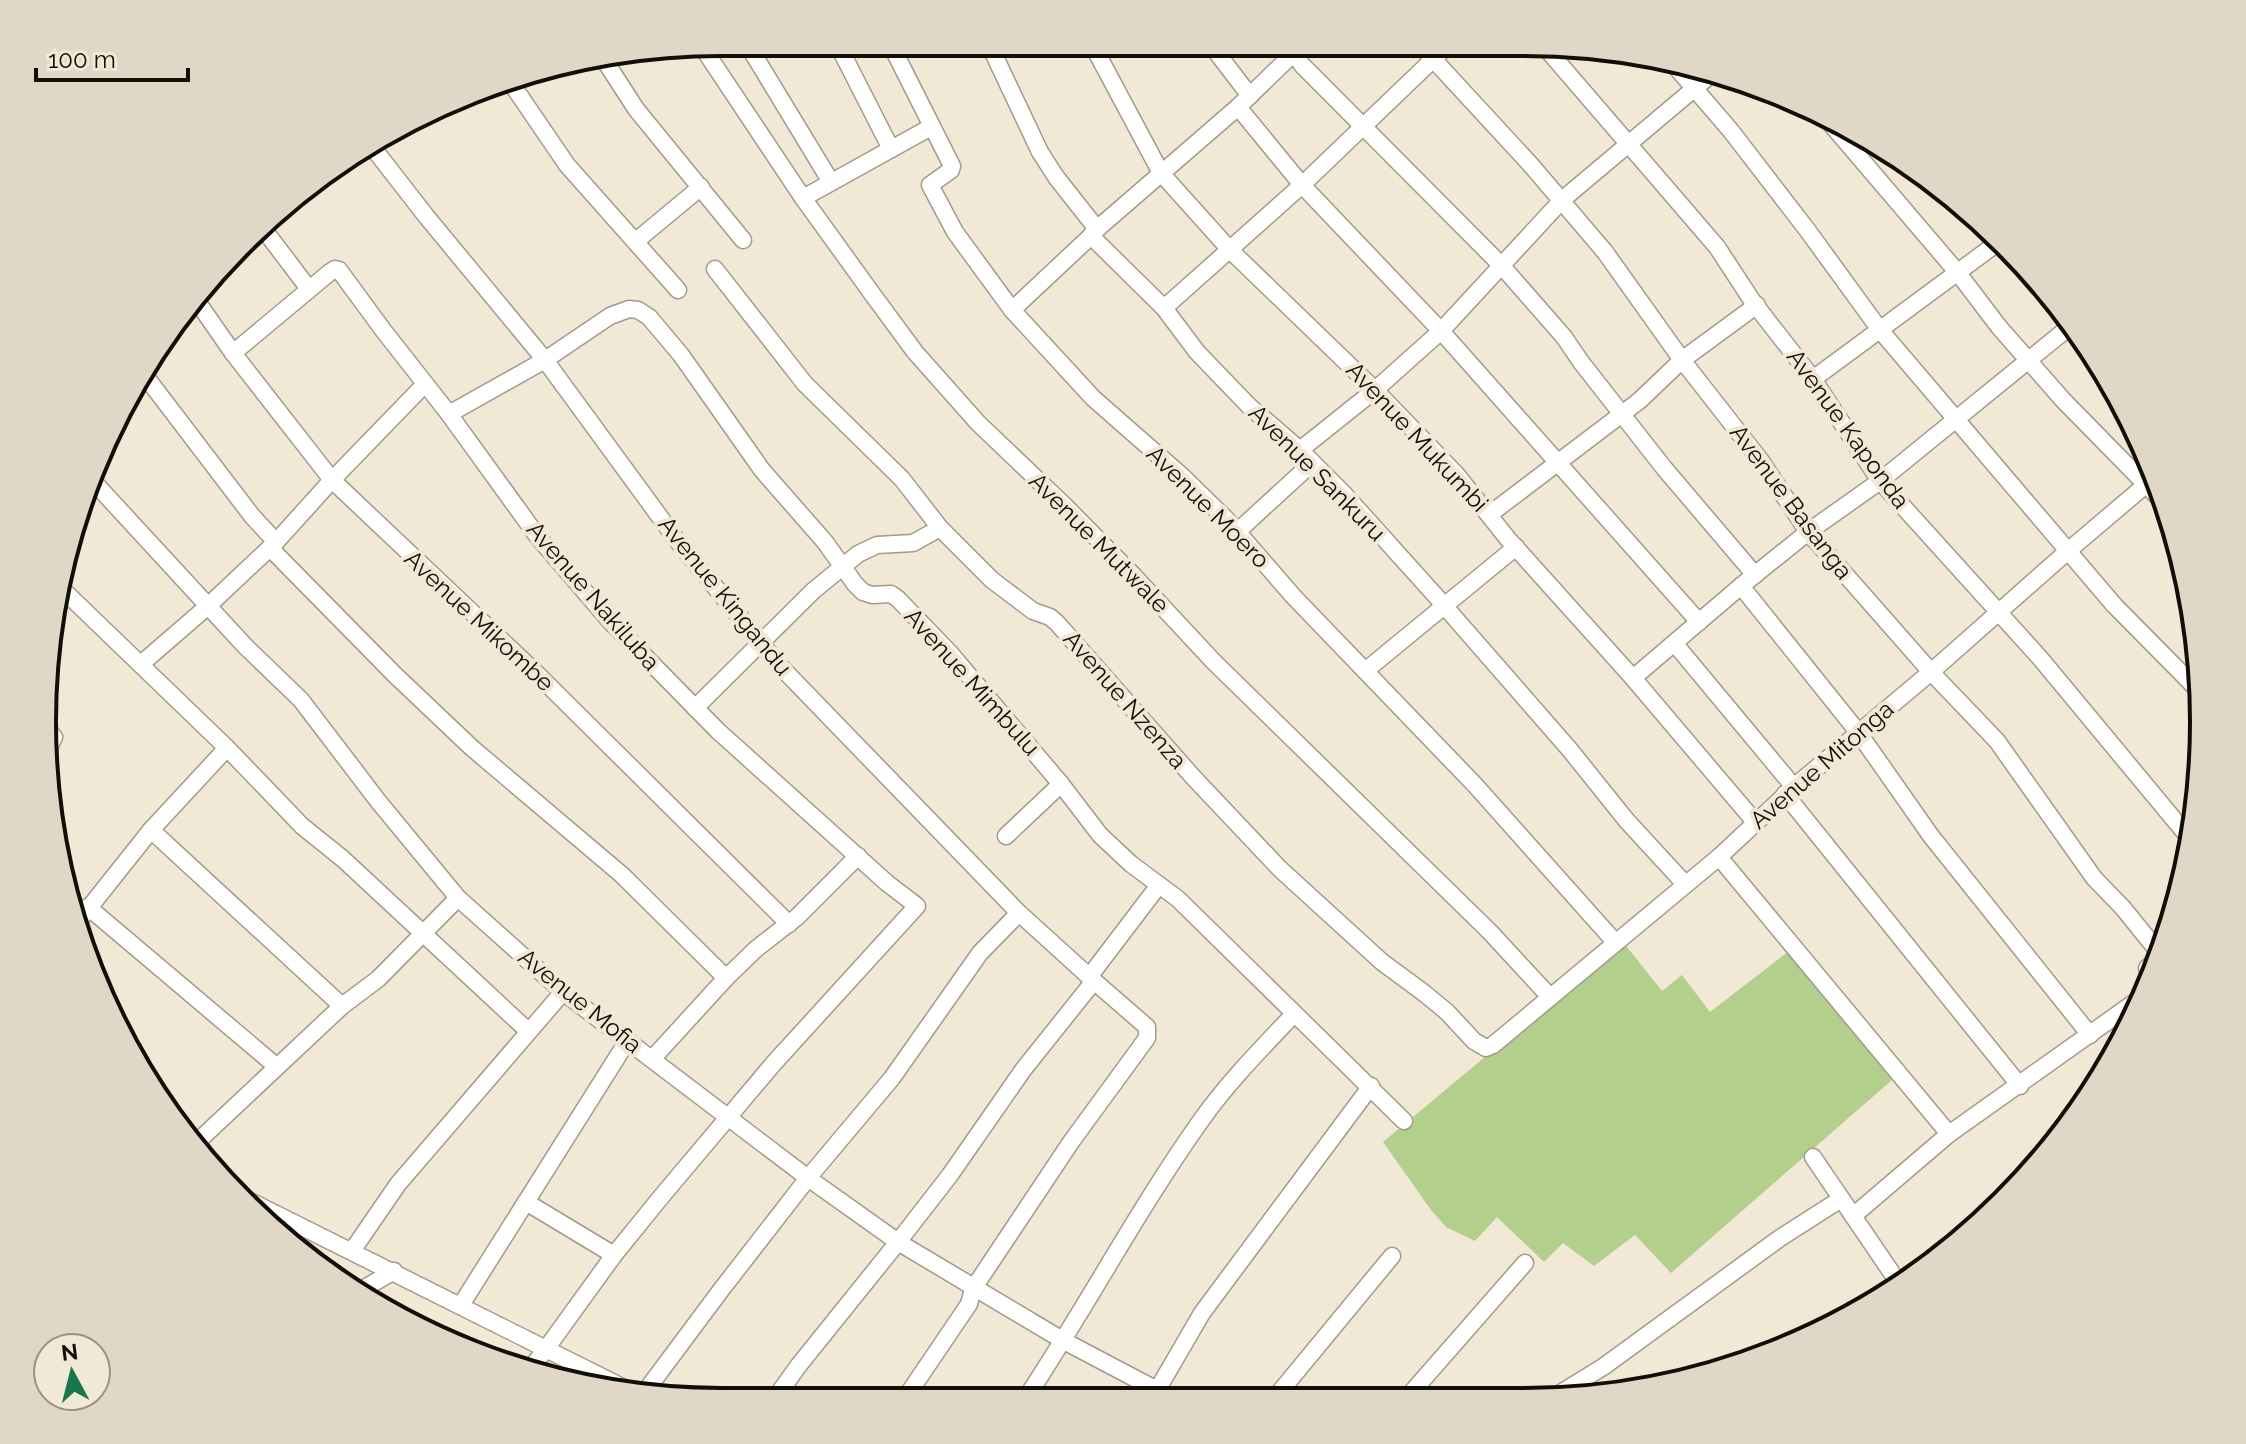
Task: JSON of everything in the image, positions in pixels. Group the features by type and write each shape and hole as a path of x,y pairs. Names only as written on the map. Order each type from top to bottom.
{"street":[{"name":"Avenue Mutwale","path":"709,56 803,198 915,352 978,423 1065,506 1213,661 1490,932 1550,997"},
{"path":"754,56 831,182"},
{"path":"844,56 891,149"},
{"name":"Avenue Moero","path":"896,56 952,168 930,185 955,232 1012,310 1093,398 1183,477 1238,531 1293,596 1475,785 1615,942"},
{"name":"Avenue Sankuru","path":"995,56 1040,152 1094,232 1164,308 1197,352 1269,426 1306,456 1344,494 1685,884"},
{"name":"Avenue Mukumbi","path":"1098,56 1161,173 1231,251 1375,390 1456,474 1756,823"},
{"path":"1217,56 1244,101 1302,185 1441,331 1699,622"},
{"path":"1012,310 1094,232 1244,101 1286,56"},
{"path":"1300,56 1362,126 1501,265 1564,337 1748,580 1931,836 2090,1035"},
{"path":"1164,308 1302,185 1362,126 1424,56"},
{"name":"Avenue Basanga","path":"1430,56 1562,200 1605,252 1682,360 1761,461 1808,532 1931,672 1997,741 2094,878 2152,944"},
{"name":"Avenue Kaponda","path":"1553,57 1717,247 1813,379 1880,481 2127,759 2181,827"},
{"path":"608,66 636,109 743,240"},
{"path":"1684,76 1799,218 1880,330 1954,419 2114,605 2189,681"},
{"path":"1238,531 1306,456 1441,331 1562,200 1703,81"},
{"path":"515,89 567,165 678,290"},
{"path":"803,198 931,127"},
{"path":"1842,137 2063,400 2141,471"},
{"name":"Avenue Kingandu","path":"377,153 545,360 676,539 778,664 1019,913 1147,1027 1147,1038 1071,1142 973,1289"},
{"path":"636,241 701,187"},
{"path":"233,353 309,289 268,235"},
{"path":"1813,379 1991,248"},
{"name":"Avenue Nakiluba","path":"309,289 335,269 339,270 538,537 610,621 695,708 917,907 728,1117"},
{"name":"Avenue Nzenza","path":"715,269 805,384 902,479 940,528 992,580 1033,611 1057,623 1193,777 1280,869 1382,962 1424,993 1474,1041 1486,1048"},
{"path":"1490,514 1624,413 1682,360 1757,305"},
{"name":"Avenue Mikombe","path":"201,308 332,480 398,546 535,672 789,924"},
{"name":"Avenue Mimbulu","path":"449,414 545,360 621,311 638,310 649,317 681,355 762,470 825,542 863,592 891,594 898,599 949,652 1100,835 1209,928 1404,1121"},
{"path":"1633,678 1748,580 1880,481 2063,332"},
{"path":"150,382 273,545 406,685 472,748 622,875 726,978"},
{"path":"141,664 273,545 425,384"},
{"name":"Avenue Mitonga","path":"1486,1048 1719,857 1790,791 2146,484"},
{"name":"Avenue Mofia","path":"99,488 245,646 301,700 378,801 458,898 563,992 808,1178 898,1242 1144,1388"},
{"path":"695,708 842,566 870,547 913,543 940,528"},
{"path":"1365,671 1516,547"},
{"path":"68,595 227,748 302,826 343,859 528,1031"},
{"path":"1675,644 2020,1086"},
{"path":"84,912 151,830 227,748"},
{"path":"1006,836 1061,784"},
{"path":"151,830 342,1006"},
{"path":"653,1058 726,978 756,949 789,924 858,856"},
{"path":"1719,857 1949,1134"},
{"path":"782,1388 950,1175 1159,885"},
{"path":"202,1137 342,1006 378,979 458,898"},
{"path":"88,907 276,1066"},
{"path":"650,1384 808,1178 892,1078 980,953 1019,913"},
{"path":"352,1251 398,1184 563,992"},
{"path":"1033,1388 1203,1117 1294,1014"},
{"path":"1853,1216 1949,1134 2090,1035 2118,1023"},
{"path":"461,1305 628,1040"},
{"path":"1158,1388 1202,1313 1371,1086"},
{"path":"536,1361 614,1255 728,1117"},
{"path":"1813,1157 1894,1276"},
{"path":"1571,1387 1603,1367 1780,1238 1841,1199"},
{"path":"526,1202 614,1255"},
{"path":"270,1211 602,1377"},
{"path":"1283,1388 1392,1256"},
{"path":"1416,1388 1525,1263"},
{"path":"368,1286 394,1271"},
{"path":"912,1388 969,1304 973,1289"}],"green space":[{"path":"1623,942 1662,991 1682,975 1710,1012 1789,951 1892,1080 1671,1273 1635,1235 1594,1266 1563,1243 1544,1262 1497,1217 1475,1241 1446,1227 1383,1142"}]}
